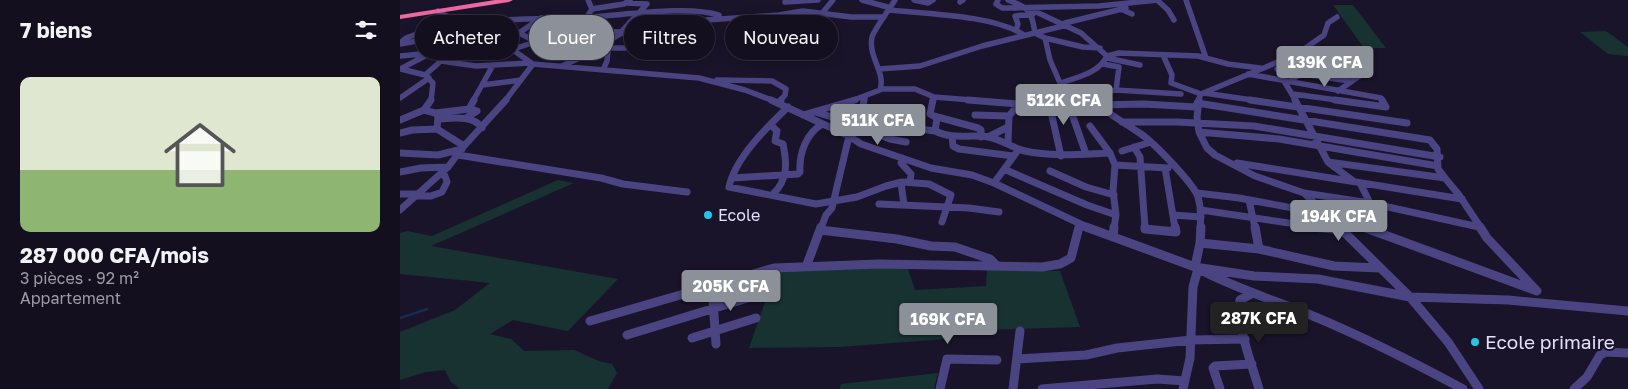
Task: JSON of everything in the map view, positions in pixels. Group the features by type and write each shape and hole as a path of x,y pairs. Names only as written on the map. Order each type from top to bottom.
{"highway":[{"path":"400,16 509,0"}],"street":[{"path":"588,0 592,9"},
{"path":"783,1 818,0"},
{"path":"823,12 833,0"},
{"path":"862,0 916,14 968,19 1016,30 1024,35"},
{"path":"881,89 883,81 872,54 875,44 872,38 896,0"},
{"path":"914,0 928,4 933,0"},
{"path":"998,0 996,4 1001,8 1064,3 1099,6 1158,0 1168,10 1174,20"},
{"path":"1008,0 1066,24 1100,48 1106,59 1119,67 1116,90"},
{"path":"1186,0 1206,58"},
{"path":"783,1 793,8 802,11"},
{"path":"588,15 592,9 628,2 647,4 637,15"},
{"path":"879,70 920,66 1024,35 1139,5 1140,3"},
{"path":"1027,7 1033,14 1035,33"},
{"path":"1121,9 1132,14"},
{"path":"438,11 444,15"},
{"path":"608,15 640,12 711,13 719,15 717,19 782,15 802,11 823,12 851,17 885,17 916,14"},
{"path":"1016,30 1018,24 1015,16 1033,14"},
{"path":"1337,17 1328,23 1324,35 1294,55 1202,93 1197,105 1198,122 1207,148 1221,159 1255,176 1304,193 1370,203 1479,226"},
{"path":"529,26 519,33 529,37"},
{"path":"614,38 624,30"},
{"path":"614,33 622,33"},
{"path":"1035,33 1045,38 1083,47 1100,48"},
{"path":"1045,38 1050,60 1063,88 1086,154"},
{"path":"400,43 415,41"},
{"path":"1061,156 1049,103 1054,95 1063,88 1093,71 1106,59 1122,52 1206,58 1228,64 1260,68"},
{"path":"400,56 415,54"},
{"path":"1294,55 1301,66 1301,75"},
{"path":"503,65 520,56 532,64"},
{"path":"1163,56 1172,75 1171,83 1202,93 1407,123"},
{"path":"1106,59 1140,65"},
{"path":"401,69 417,60"},
{"path":"400,98 427,76 441,60 476,66 532,64 699,78 715,81 779,103 861,144 931,168 972,174 994,183 1080,225 1196,268 1251,294 1312,316 1383,346 1463,389"},
{"path":"560,67 575,60"},
{"path":"603,70 607,60"},
{"path":"400,210 448,168 532,64"},
{"path":"469,109 493,65"},
{"path":"1268,65 1301,75 1350,81"},
{"path":"400,120 424,110 432,99 432,83 427,76 401,69"},
{"path":"1272,79 1277,69"},
{"path":"1338,91 1368,70"},
{"path":"1248,74 1382,99 1386,108 1293,94"},
{"path":"1286,81 1301,75"},
{"path":"715,81 724,79 775,82 786,89 785,96 779,103"},
{"path":"482,85 521,80"},
{"path":"1286,81 1316,135 1328,162 1357,183 1370,203"},
{"path":"1042,389 1080,388 1157,379 1184,385 1191,340 1190,326 1193,288 1200,244 1201,214 1197,193 1176,168 1151,142 1081,95 1063,88"},
{"path":"803,115 865,97 881,89 919,89 934,98 1019,104 1049,103"},
{"path":"1081,95 1116,90 1181,94"},
{"path":"806,267 826,215 832,208 848,136 858,123 865,97"},
{"path":"934,98 930,112 931,115 937,118 935,131"},
{"path":"1008,143 1009,116 1019,104"},
{"path":"1097,105 1197,105 1308,120 1430,140 1435,145 1440,157 1438,171 1462,199 1486,238 1537,291 1556,304"},
{"path":"788,107 752,145 728,186 809,203 858,197 890,184 910,181 930,185 950,193 951,197 942,222"},
{"path":"437,116 469,109 477,111 466,118"},
{"path":"424,110 437,116 466,118 479,123 482,128"},
{"path":"816,112 858,123 935,131 952,136 985,137 1008,143 1019,150 1061,156 1110,153"},
{"path":"975,115 1009,116"},
{"path":"437,116 437,129"},
{"path":"934,116 948,118 977,127 985,137"},
{"path":"1120,122 1198,122 1254,126 1440,157"},
{"path":"858,123 890,139 906,142"},
{"path":"732,178 799,173 802,151 812,130 822,124"},
{"path":"771,125 777,132 775,141 783,146 786,174 781,186 773,194"},
{"path":"400,126 412,130"},
{"path":"1090,126 1110,153 1115,165 1114,196 1116,215 1113,237"},
{"path":"985,137 1008,127"},
{"path":"400,134 412,130 437,129 461,150"},
{"path":"1200,132 1279,139 1438,166"},
{"path":"952,136 953,146 959,149 1013,156"},
{"path":"1122,151 1151,142"},
{"path":"1134,147 1139,153 1145,230 1176,232 1165,168"},
{"path":"400,153 438,155 461,150 623,184 687,192"},
{"path":"994,183 1006,170 1013,156 1019,150"},
{"path":"902,158 901,163 911,176 910,181"},
{"path":"1328,162 1445,178"},
{"path":"1232,163 1462,199"},
{"path":"1115,165 1176,168"},
{"path":"400,172 421,168 448,168"},
{"path":"1006,170 1087,205 1116,215"},
{"path":"1050,171 1086,187 1114,196"},
{"path":"400,194 431,196 442,192 447,182 445,176 441,174"},
{"path":"901,183 904,205"},
{"path":"1197,193 1326,214 1435,252 1537,291"},
{"path":"1304,193 1410,297 1448,342 1480,389"},
{"path":"1249,200 1259,249"},
{"path":"879,204 969,208 999,212"},
{"path":"1173,215 1252,216 1300,226 1342,230"},
{"path":"590,321 771,269 879,264 1047,266 1071,258 1080,225"},
{"path":"820,230 897,239 928,246 955,247 990,259 997,266"},
{"path":"1200,244 1259,249 1334,266 1379,268"},
{"path":"1196,268 1254,276 1318,279 1410,297 1556,304 1628,311"},
{"path":"627,335 756,295 766,282 771,269"},
{"path":"712,286 716,344"},
{"path":"1251,294 1240,300 1238,304 1245,339 1259,389"},
{"path":"692,338 756,318"},
{"path":"1014,389 1020,331"},
{"path":"1017,360 1086,355 1117,348 1191,340 1245,339"},
{"path":"1574,389 1587,378 1600,355 1606,352 1628,353"},
{"path":"940,389 947,359 997,360"},
{"path":"1220,389 1212,368 1215,366 1252,364"}],"green space":[{"path":"1333,5 1353,5 1386,48 1364,48"},
{"path":"1606,31 1628,47 1628,56 1608,54 1580,32"},
{"path":"558,180 574,183 431,246 618,279 568,331 513,320 490,334 511,339 524,351 574,350 599,361 612,364 617,373 608,389 460,389 451,382 445,370 426,372 400,380 400,332 455,310 490,283 400,274 400,233 407,231 432,236"},
{"path":"907,266 915,290 986,286 987,269 1060,271 1080,327 948,331 946,339 839,347 749,348 776,270"},
{"path":"938,373 934,389 840,389 841,384"}],"waterway":[{"path":"400,318 427,309"}],"place":[{"name":"Ecole","path":"708,215"},
{"name":"Ecole primaire","path":"1475,342"}]}
